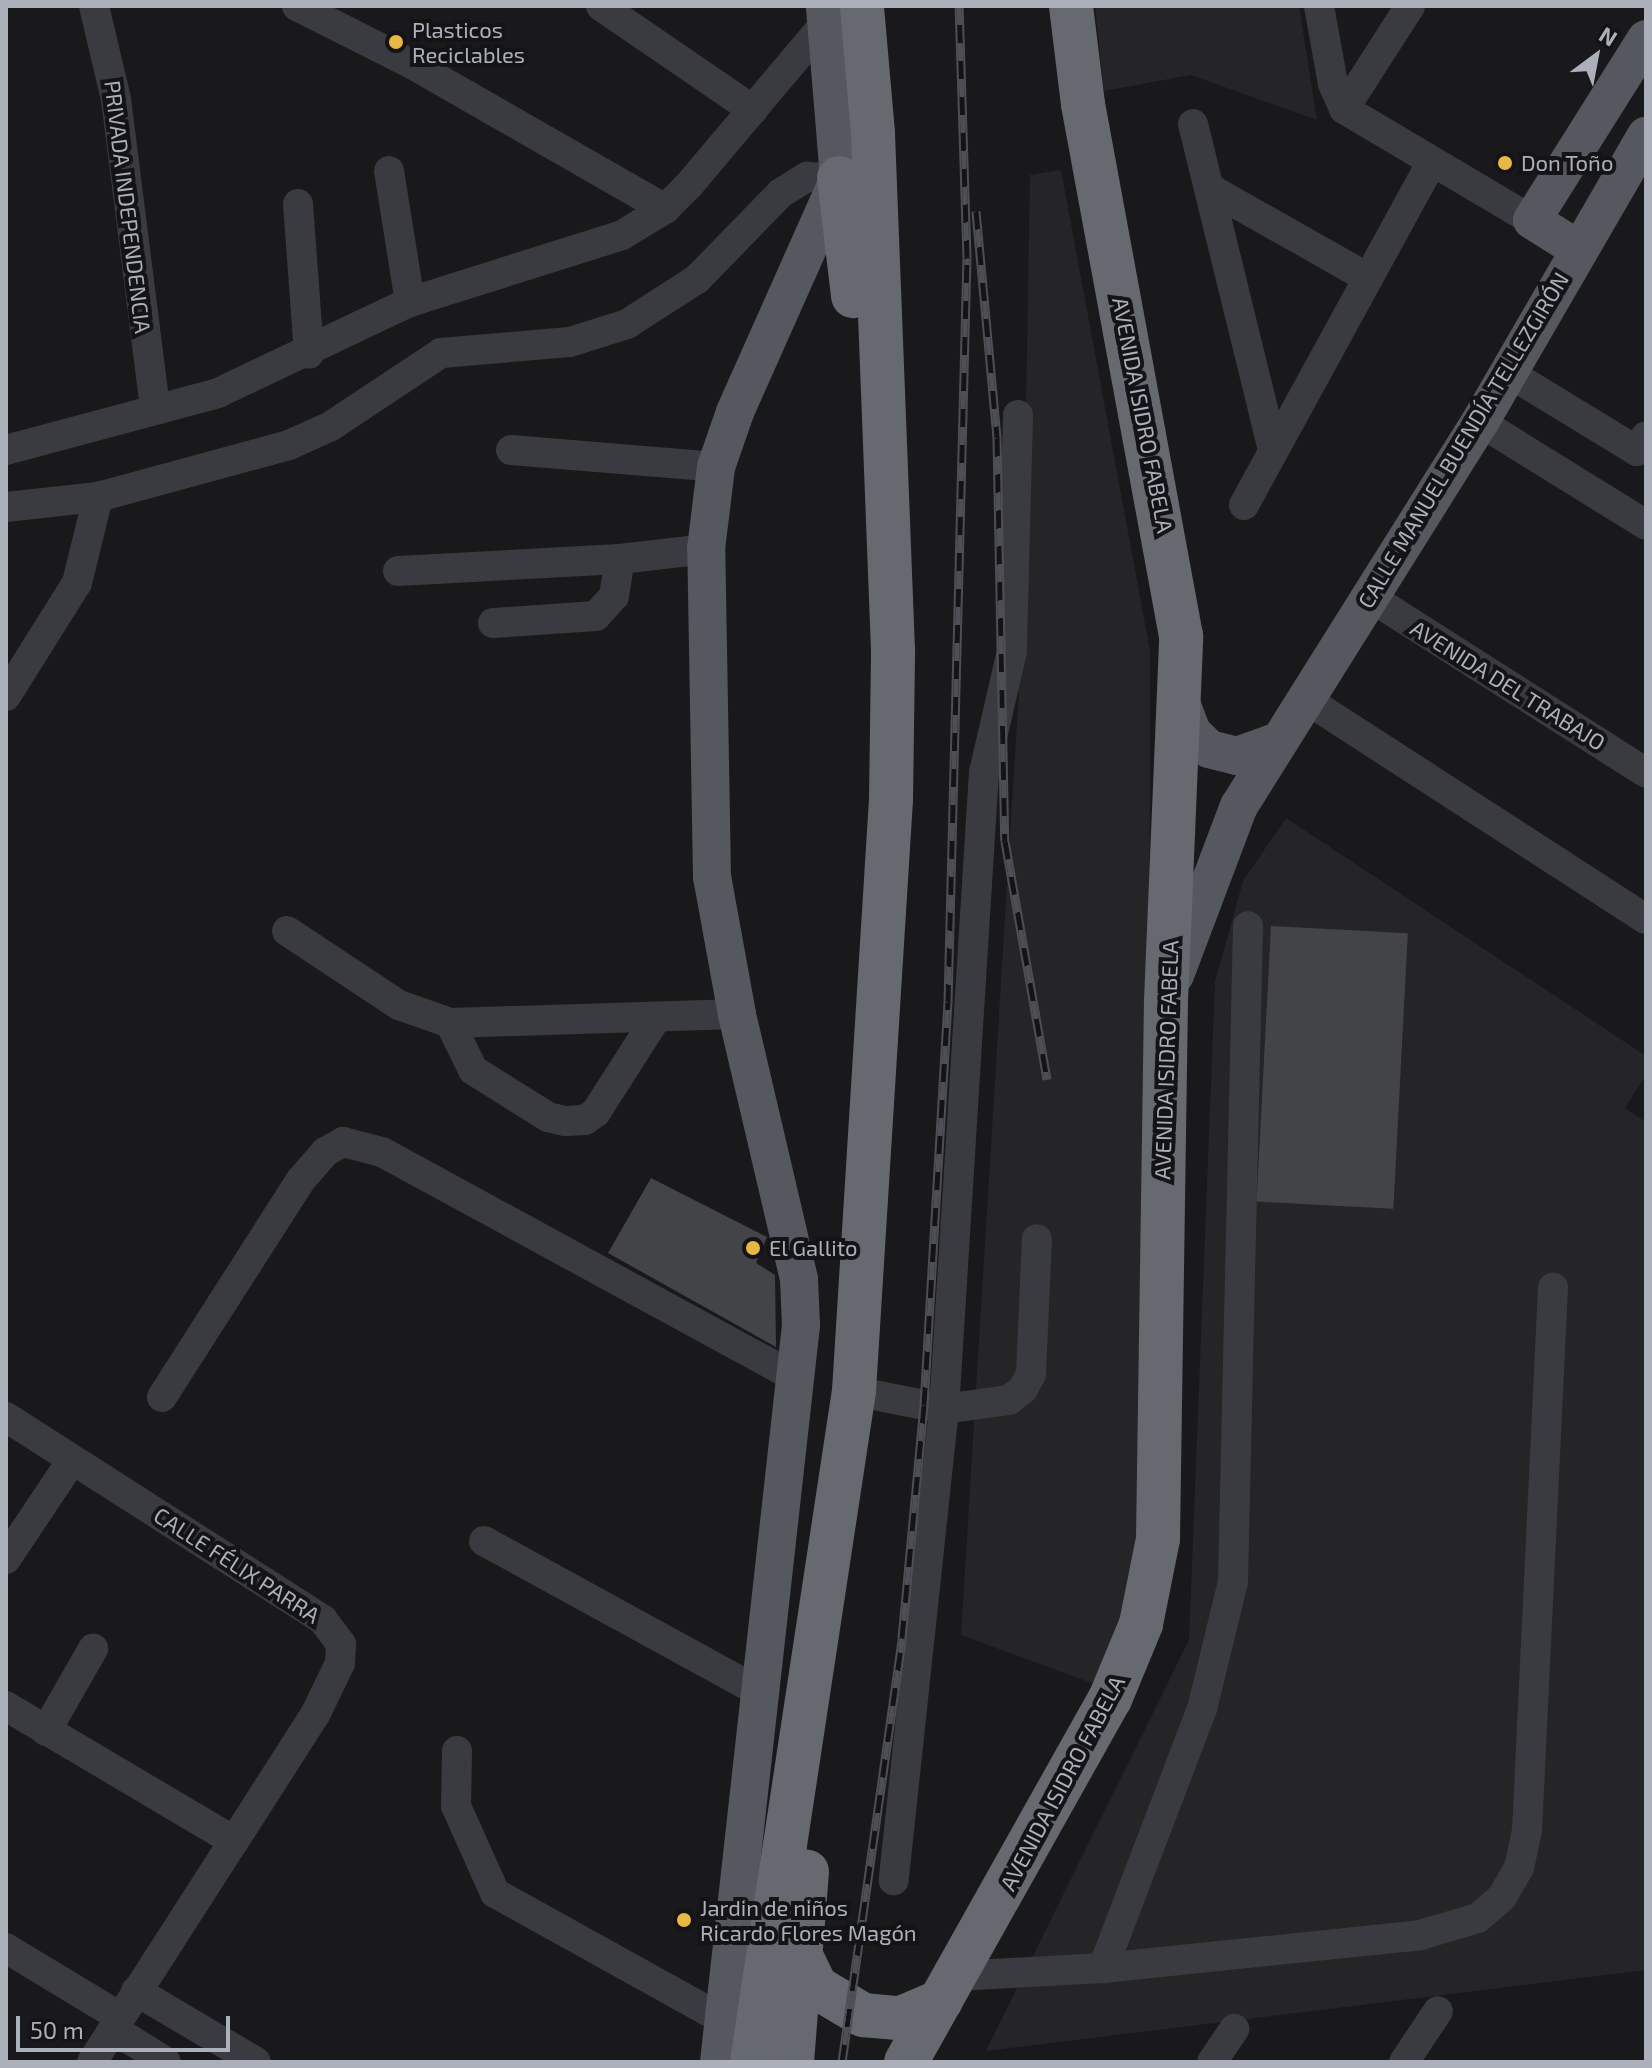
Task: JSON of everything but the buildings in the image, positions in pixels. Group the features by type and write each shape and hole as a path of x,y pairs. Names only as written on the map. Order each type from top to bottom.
{"highway":[{"name":"AVENIDA ISIDRO FABELA","path":"906,2062 1110,1699 1151,1587 1162,1485 1166,1001 1181,703 1181,636 1170,555 1083,104 1071,6"},
{"path":"752,2062 801,1716 834,1547 854,1391 891,800 893,650 880,394 873,133 838,11"},
{"path":"839,178 849,283 880,394"},
{"path":"792,2062 799,1952 831,1640 834,1547"},
{"path":"799,1952 816,1987 863,2015 901,2018 949,1989"}],"main road":[{"path":"719,2062 801,1325 799,1279 737,1014 712,877 706,549 716,467 735,412 839,178 838,11"},
{"path":"1578,249 1532,220 1646,39"},
{"name":"CALLE MANUEL BUENDÍA TELLEZGIRÓN","path":"1166,1001 1216,856 1276,742 1480,422 1646,136"},
{"path":"1181,703 1192,732 1209,749 1237,756 1276,742"}],"street":[{"name":"PRIVADA INDEPENDENCIA","path":"94,6 116,99 155,409"},
{"path":"297,6 412,64 665,209"},
{"path":"601,6 753,110"},
{"path":"1319,6 1333,84 1344,109 1532,220"},
{"path":"1344,109 1410,6"},
{"path":"6,450 218,393 309,354 410,302 622,235 665,209 838,11"},
{"path":"1193,124 1273,450"},
{"path":"1244,505 1431,163"},
{"path":"389,171 410,302"},
{"path":"6,507 98,497 289,445 331,426 441,353 570,342 627,324 697,279 781,193 807,177 839,178"},
{"path":"1209,188 1368,278"},
{"path":"298,204 309,354"},
{"path":"1509,373 1637,451 1646,436"},
{"path":"894,1880 944,1409 984,772 1012,651 1018,415"},
{"path":"1480,422 1646,525"},
{"path":"511,450 716,467"},
{"path":"6,696 77,583 98,497"},
{"path":"398,571 620,559 706,549"},
{"path":"493,623 596,616 614,596 620,559"},
{"name":"AVENIDA DEL TRABAJO","path":"1370,597 1646,773"},
{"path":"1304,698 1646,919"},
{"path":"1103,1968 1202,1709 1233,1582 1248,926"},
{"path":"287,931 399,1005 450,1023 737,1014"},
{"path":"450,1023 473,1070 535,1109 566,1121 585,1120 596,1112 656,1018"},
{"path":"162,1397 300,1181 325,1152 343,1142 382,1152 794,1377"},
{"path":"854,1391 944,1409 1009,1400 1023,1389 1031,1374 1037,1239"},
{"path":"949,1989 1103,1968 1420,1935 1478,1918 1502,1897 1519,1868 1527,1831 1553,1288"},
{"name":"CALLE FÉLIX PARRA","path":"6,1417 323,1620 341,1644 332,1683 255,1811 92,2062"},
{"path":"6,1559 72,1460"},
{"path":"484,1541 760,1692"},
{"path":"46,1731 93,1649"},
{"path":"6,1706 234,1841"},
{"path":"457,1751 456,1806 495,1893 724,2020"},
{"path":"6,1948 123,2012 256,2062"},
{"path":"1404,2062 1438,2011"},
{"path":"123,2012 166,2062"},
{"path":"1212,2062 1234,2029"}],"shaded area":[{"path":"1095,6 1299,6 1317,120 1191,75 1104,91"},
{"path":"1061,170 1150,651 1149,1556 1100,1686 961,1635 1022,640 1030,175"},
{"path":"1286,818 1646,1056 1646,1075 1625,1108 1646,1122 1646,1970 986,2051 1189,1640 1215,982 1243,881"}],"railway":[{"path":"842,2062 902,1638 924,1405 948,1002 967,258 959,6"},
{"path":"976,211 997,438 1005,841 1047,1079"}],"place":[{"name":"Plasticos Reciclables","path":"396,42"},
{"name":"Don Toño","path":"1505,163"},
{"name":"El Gallito","path":"753,1248"},
{"name":"Jardin de niños Ricardo Flores Magón","path":"684,1920"}]}
